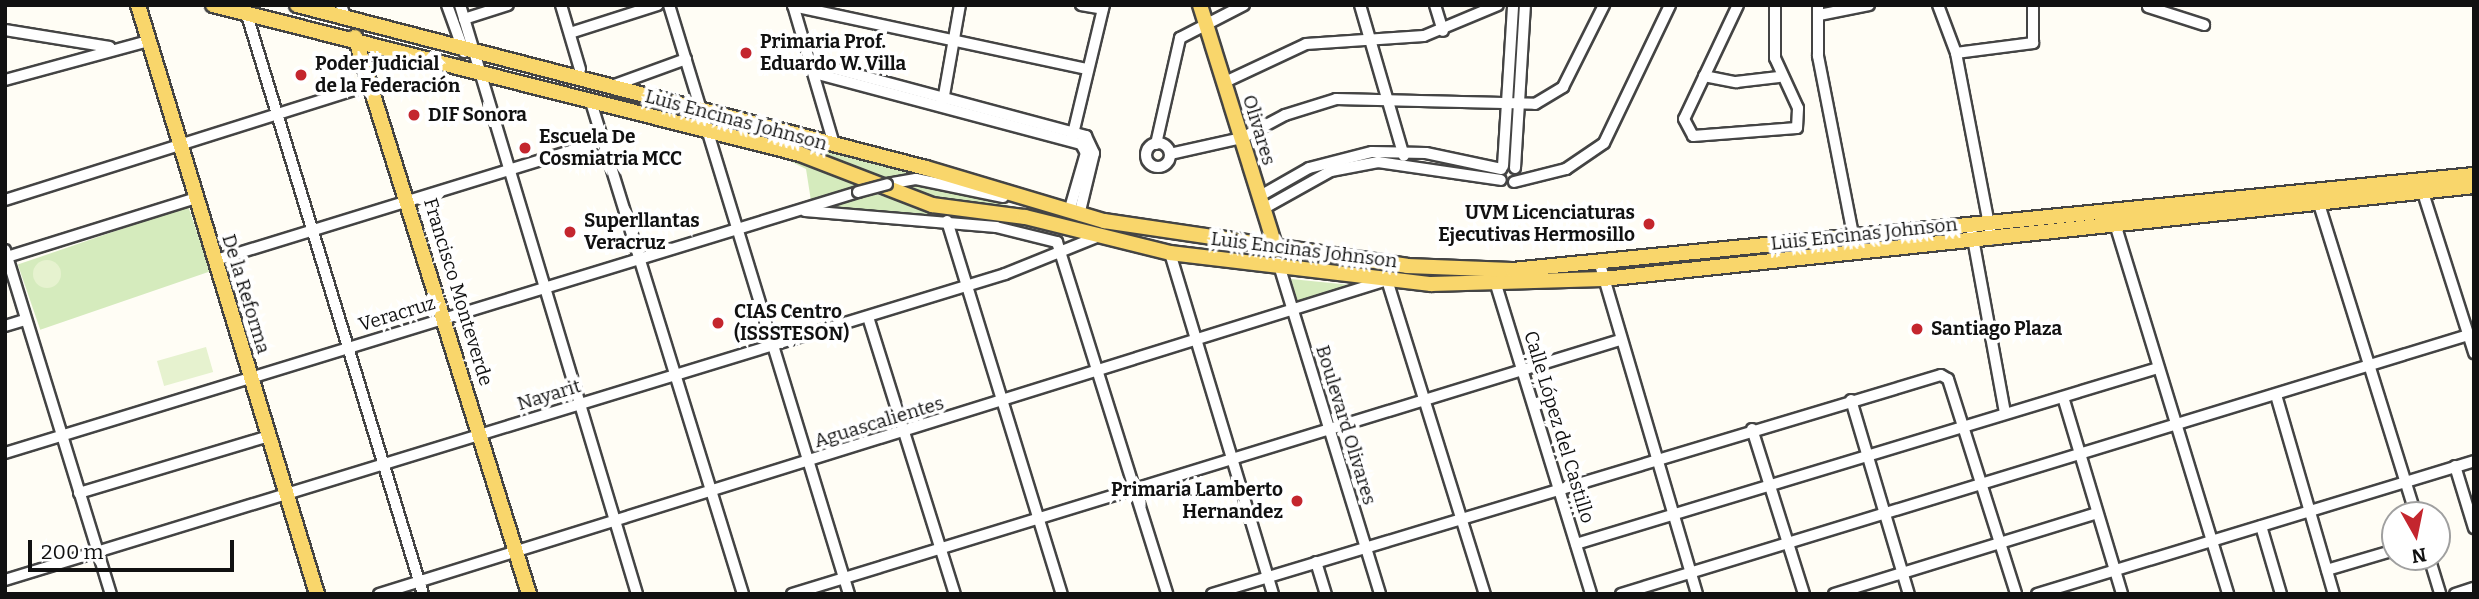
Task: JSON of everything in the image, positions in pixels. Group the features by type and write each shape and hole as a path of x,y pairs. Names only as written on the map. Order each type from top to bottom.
{"main road":[{"name":"De la Reforma","path":"138,5 317,594"},
{"name":"Luis Encinas Johnson","path":"213,5 800,154 932,205 1099,236 1170,253 1432,284 1498,287 1973,243 2322,204 2423,189 2474,174"},
{"name":"Luis Encinas Johnson","path":"297,5 344,12 469,51 702,113 834,144 1074,214 1276,249 1433,268 1491,271 1988,221 2423,189"},
{"name":"Olivares","path":"1200,5 1276,249"},
{"name":"Francisco Monteverde","path":"344,12 358,43 411,201 529,594"},
{"path":"417,58 469,51"},
{"path":"2423,189 2474,169"},
{"path":"2423,189 2474,186"},
{"path":"2423,189 2474,195"},
{"path":"1830,256 1853,235"},
{"path":"1432,284 1433,268"}],"street":[{"path":"447,5 476,72 637,594"},
{"path":"460,5 469,51"},
{"path":"464,19 508,5"},
{"path":"561,5 580,69"},
{"path":"569,33 658,5"},
{"path":"669,5 849,594"},
{"path":"943,102 960,5"},
{"path":"1074,214 1086,153 1075,139 1087,69 1104,7 1081,5"},
{"path":"1244,5 1180,38 1156,144 1147,150 1151,165 1162,167 1170,154 1242,138 1318,102 1387,96 1515,104 1552,98 1563,87 1604,5"},
{"path":"1360,5 1404,157"},
{"path":"1435,5 1443,31"},
{"path":"1224,82 1299,46 1443,31 1498,5"},
{"path":"1513,5 1515,104"},
{"path":"1525,5 1508,170 1514,182 1590,158 1604,143 1670,5"},
{"path":"1738,5 1684,119 1688,134 1780,134 1800,122 1779,77 1776,5"},
{"path":"1853,235 1818,56 1818,10 1869,5"},
{"path":"1938,5 1956,53 1992,240"},
{"path":"1956,53 2029,45 2033,5"},
{"path":"793,6 954,44 1087,69"},
{"path":"793,6 834,144"},
{"path":"2146,6 2204,24"},
{"path":"247,15 424,594"},
{"path":"5,30 113,47"},
{"path":"5,80 113,47 149,41"},
{"path":"609,87 686,59"},
{"path":"812,67 1075,139 1089,139 1094,153 1074,214"},
{"path":"1704,76 1736,82 1779,77"},
{"path":"5,200 278,116 372,84"},
{"path":"592,102 743,594"},
{"path":"216,260 604,141"},
{"path":"1156,144 1170,154"},
{"path":"1261,203 1331,171 1404,157 1538,175"},
{"name":"Veracruz","path":"5,453 887,184 916,179 1054,208"},
{"path":"2423,189 2474,353"},
{"path":"111,594 6,254 197,198"},
{"path":"2322,204 2412,501"},
{"path":"799,210 947,221 1051,236 1062,252 1167,594"},
{"path":"947,221 1062,594"},
{"path":"1970,223 2005,413"},
{"path":"2116,227 2228,594"},
{"name":"Nayarit","path":"5,580 967,286 1099,236"},
{"name":"Olivares","path":"1276,249 1279,267"},
{"path":"1170,253 1273,594"},
{"path":"1599,261 1620,340 1697,594"},
{"name":"Boulevard Olivares","path":"1279,267 1380,594"},
{"name":"Calle López del Castillo","path":"1491,271 1591,594"},
{"path":"1387,280 1485,594"},
{"name":"Aguascalientes","path":"379,594 905,433 1387,280"},
{"path":"868,317 955,594"},
{"path":"5,326 25,320"},
{"path":"1621,594 2468,335"},
{"path":"792,594 1620,340"},
{"path":"1576,544 2158,368"},
{"path":"1217,593 1559,486 1941,375 1948,379 2016,594"},
{"path":"2276,395 2334,594"},
{"path":"2063,397 2122,594"},
{"path":"1851,400 1909,594"},
{"path":"1752,429 1804,594"},
{"path":"79,493 269,436"},
{"path":"2037,594 2474,461"},
{"path":"2455,467 2474,528"},
{"path":"1834,594 2097,513"},
{"path":"2261,526 2281,594"},
{"path":"2327,570 2381,554"},
{"path":"1316,562 1326,594"},
{"path":"2433,571 2440,594"},
{"path":"2455,594 2474,588"}],"green space":[{"path":"718,124 910,169 910,176 874,183"},
{"path":"764,148 851,180 860,186 811,201 806,169"},
{"path":"907,183 1029,210 964,208 886,189"},
{"path":"872,193 928,210 1040,225 824,207"},
{"path":"188,206 210,271 40,330 18,265"},
{"path":"47,260 57,264 61,274 57,284 47,288 37,284 33,274 37,264"},
{"path":"1291,279 1351,285 1298,304"},
{"path":"206,347 213,372 164,386 157,361"}],"place":[{"name":"Primaria Prof. Eduardo W. Villa","path":"746,53"},
{"name":"Poder Judicial de la Federación","path":"301,75"},
{"name":"DIF Sonora","path":"414,115"},
{"name":"Escuela De Cosmiatria MCC","path":"525,148"},
{"name":"UVM Licenciaturas Ejecutivas Hermosillo","path":"1649,224"},
{"name":"Superllantas Veracruz","path":"570,232"},
{"name":"CIAS Centro (ISSSTESON)","path":"718,323"},
{"name":"Santiago Plaza","path":"1917,329"},
{"name":"Primaria Lamberto Hernandez","path":"1297,501"}]}
